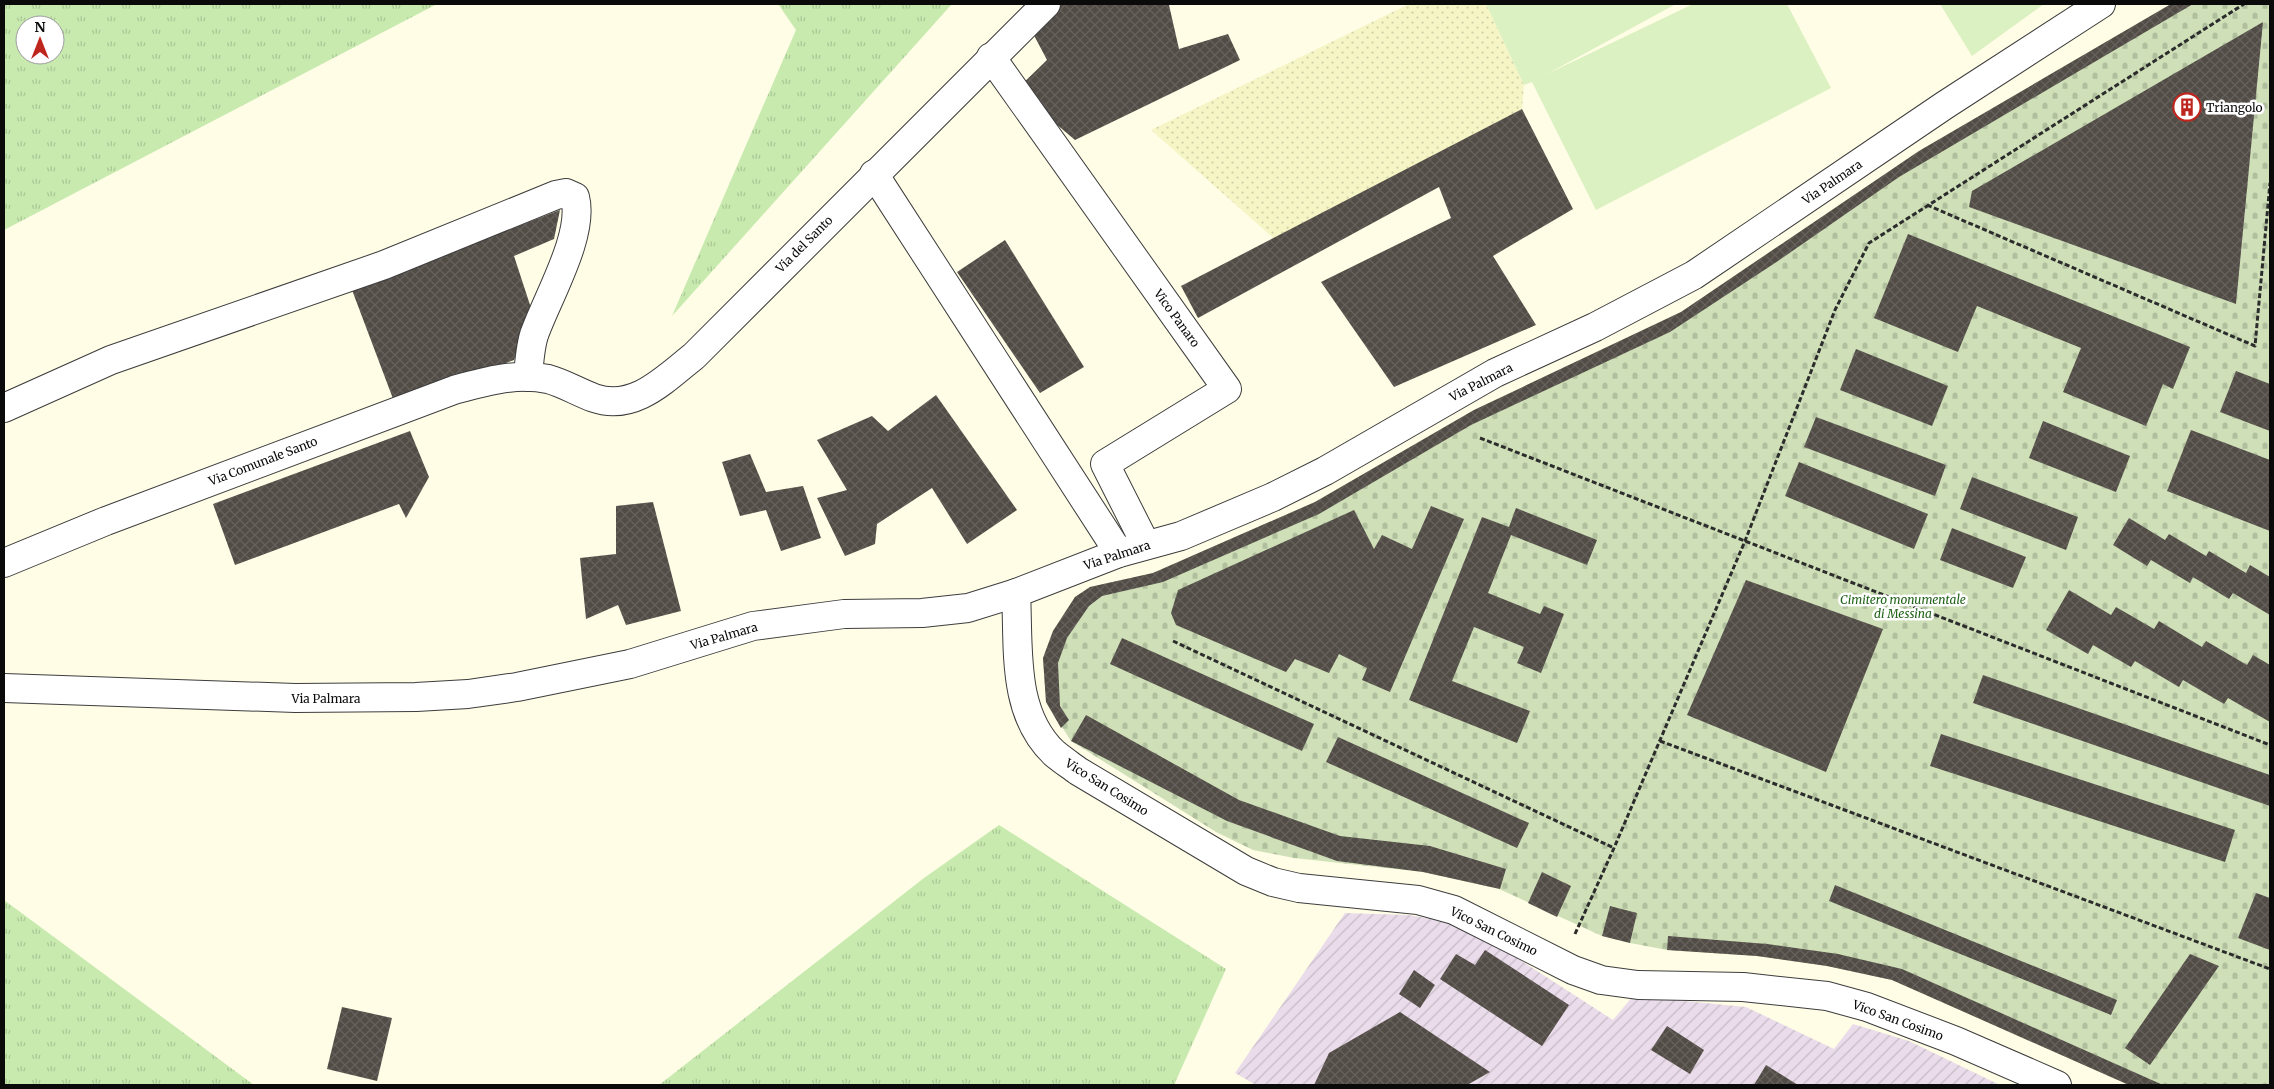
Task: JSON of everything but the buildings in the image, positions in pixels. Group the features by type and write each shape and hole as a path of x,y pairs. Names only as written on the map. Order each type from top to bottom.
{"street":[{"name":"Via del Santo","path":"528,376 548,379 596,399 627,400 645,394 694,356 1046,4"},
{"name":"Via Palmara","path":"4,688 295,698 416,697 468,694 517,688 630,664 761,625 844,614 922,614 968,608 1016,593 1119,553 1181,536 1282,493 1325,471 1495,373 1595,327 1694,275 1945,105 2101,4"},
{"name":"Vico Panaro","path":"991,57 1228,389 1106,464 1146,545"},
{"path":"874,174 1119,553"},
{"path":"4,408 74,375 157,343 250,313 384,265 556,195 566,193 575,197 578,209 576,223 562,267 534,336 528,376"},
{"name":"Via Comunale Santo","path":"4,563 106,521 454,390 496,380 528,376"},
{"name":"Vico San Cosimo","path":"1016,593 1022,695 1028,715 1038,734 1053,752 1078,771 1246,871 1272,882 1299,888 1418,900 1445,908 1485,924 1561,964 1602,980 1638,985 1743,987 1827,996 1867,1007 1921,1027 2057,1085"}],"path":[{"path":"1561,964 1614,848 1745,541 1835,310 1869,243 2244,4"},
{"path":"1927,205 2255,346 2270,183"},
{"path":"1480,438 2270,746"},
{"path":"1173,641 1614,848"},
{"path":"1660,741 2270,969"}],"shaded area":[{"path":"1345,913 1408,915 1452,922 1489,940 1613,1020 1633,996 1746,1007 1834,1049 1853,1024 1909,1041 2000,1085 1256,1085 1235,1073"}],"green space":[{"path":"4,4 437,4 4,230"},
{"path":"778,4 952,4 672,316 796,30"},
{"path":"1409,4 1486,4 1524,85 1522,109 1278,242 1151,130"},
{"path":"1486,4 1676,4 1547,74 1693,4 1787,4 1831,88 1596,210 1532,82 1524,85"},
{"path":"1940,4 2044,4 1972,56"},
{"name":"Cimitero monumentale di Messina","path":"2171,4 2270,4 2270,1085 2129,1085 1892,980 1827,966 1757,956 1667,950 1630,943 1602,936 1499,889 1423,872 1294,858 1253,850 1216,832 1071,741 1046,702 1043,658 1053,631 1075,597 1090,587 1153,573 1315,502 1474,410 1681,312 1919,151"},
{"path":"999,825 1226,969 1174,1085 659,1085 924,878"},
{"path":"4,900 254,1085 4,1085"}],"place":[{"name":"Triangolo","path":"2187,107"}]}
